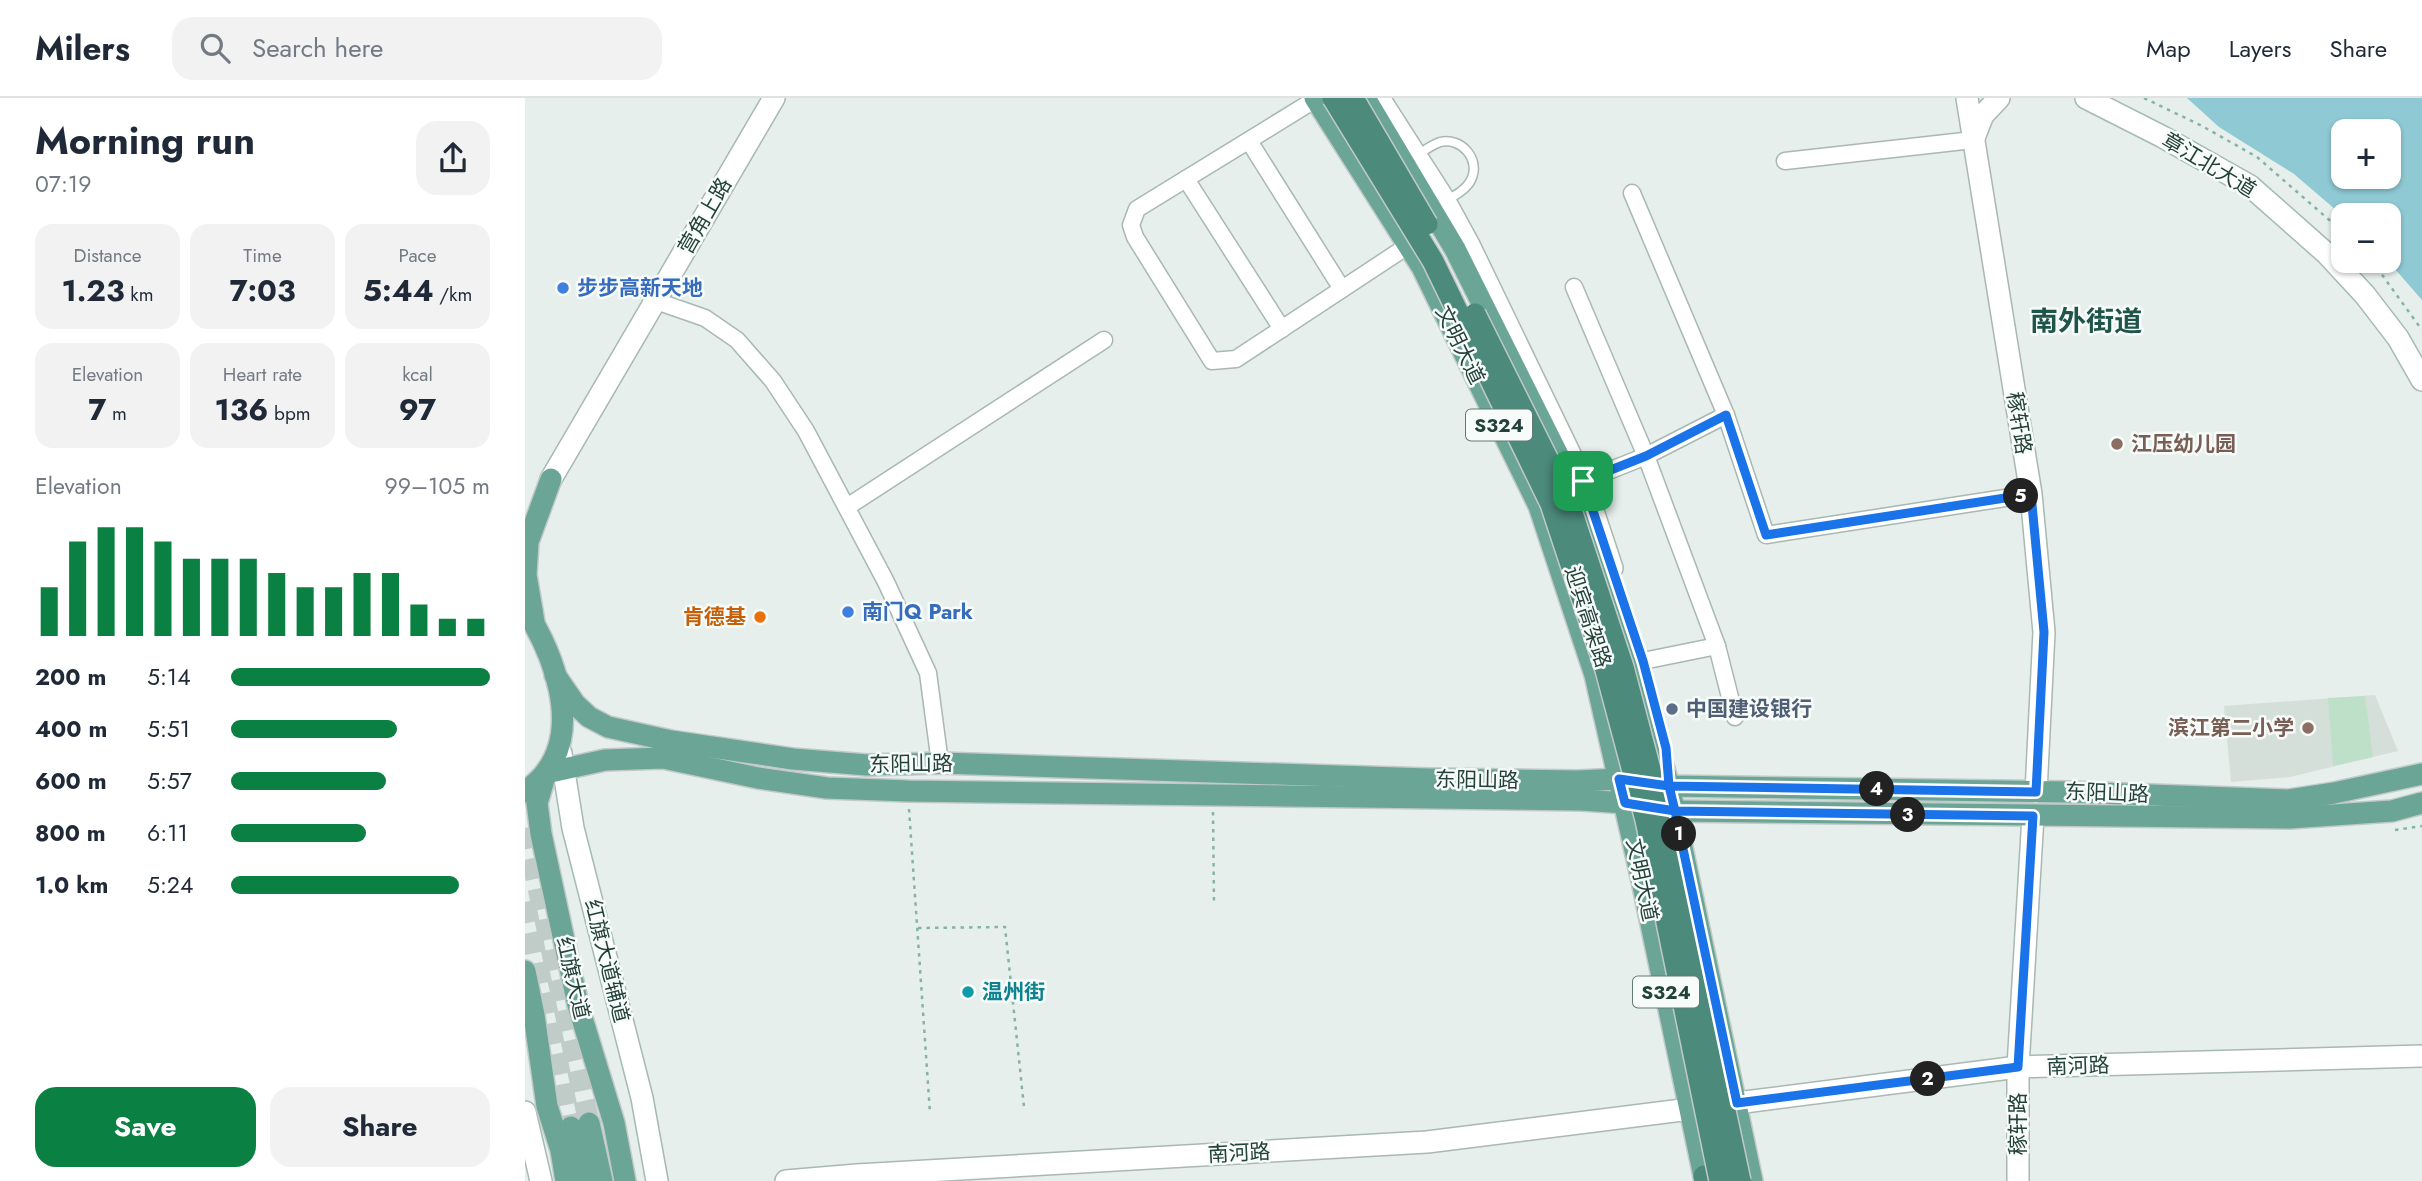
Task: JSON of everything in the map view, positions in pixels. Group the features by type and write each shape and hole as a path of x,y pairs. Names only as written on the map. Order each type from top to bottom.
{"highway":[{"name":"迎宾高架路","path":"1333,98 1433,261 1551,504 1605,670 1646,820 1720,1181"},
{"name":"迎宾高架路","path":"1353,98 1444,253 1567,498 1623,667 1662,815 1740,1181"}],"main road":[{"name":"文明大道","path":"1316,98 1422,267 1539,506 1595,675 1625,803 1705,1181"},
{"name":"文明大道","path":"1366,98 1455,249 1578,483 1638,662 1669,786 1752,1181"},
{"path":"525,509 551,480"},
{"path":"551,480 527,542 526,575 530,617 555,675"},
{"name":"东阳山路","path":"555,675 575,704 589,717 608,727 793,759 867,765 940,763 1428,779 1619,779 1669,786 2036,792 2289,800 2422,774"},
{"name":"红旗大道","path":"555,675 562,714 554,771 537,803 541,834 577,1005 614,1123 625,1181"},
{"name":"东阳山路","path":"554,771 605,760 663,758 758,778 827,788 1581,800 1625,803 1675,811 2290,818 2392,811 2422,803"},
{"path":"525,792 554,771"},
{"path":"525,971 547,1106 561,1150 566,1181"},
{"path":"583,1181 580,1125 602,1181"}],"street":[{"name":"营角上路","path":"551,480 774,98"},
{"path":"1316,98 1137,209 1131,225 1135,237 1212,361 1237,359 1409,245"},
{"path":"1379,98 1445,201 1469,245 1578,483 1646,456 1726,415"},
{"name":"稼轩路","path":"1968,98 2031,494 2044,632 2036,792"},
{"path":"1785,161 1973,140 1983,115 1999,98"},
{"name":"章江北大道","path":"2087,98 2250,186 2327,254 2365,295 2398,338 2422,380"},
{"name":"章江北大道","path":"2111,98 2258,177 2331,242"},
{"path":"1249,141 1342,289"},
{"path":"1186,179 1282,329"},
{"path":"1632,193 1726,415 1766,535 2031,494"},
{"path":"2362,273 2410,332 2422,354"},
{"path":"1574,287 1646,456 1717,646 1735,717"},
{"path":"656,301 705,318 737,340 773,381 806,431 886,582 927,673 940,763"},
{"path":"847,507 1104,340"},
{"path":"1638,662 1717,646"},
{"name":"红旗大道辅道","path":"554,771 573,828 642,1098 657,1181"},
{"name":"稼轩路","path":"2018,1181 2018,1067 2033,816"},
{"name":"南河路","path":"1737,1103 2018,1067 2422,1056"},
{"name":"南河路","path":"786,1181 1427,1142 1690,1109"},
{"path":"525,1112 541,1181"}],"lane":[{"path":"1415,156 1444,142 1457,143 1468,152 1474,166 1471,181 1467,187 1445,201"}],"path":[{"path":"2144,98 2257,157 2331,222"},
{"path":"2381,273 2422,330"},
{"path":"908,791 930,1113"},
{"path":"1213,795 1214,903"},
{"path":"918,928 1005,927 1024,1107"}],"shaded area":[{"name":"滨江第二小学","path":"2375,695 2398,751 2290,777 2231,782 2224,706"}],"green space":[{"path":"2365,696 2373,757 2333,766 2328,698"}],"water":[{"path":"2187,98 2422,98 2422,300 2398,273 2401,273 2401,203 2331,203 2331,206 2294,174 2219,127"}],"tunnel":[{"path":"525,828 589,1123"},
{"path":"525,902 571,1127"}],"place":[{"name":"步步高新天地","path":"563,288"},
{"name":"江压幼儿园","path":"2117,444"},
{"name":"南门Q Park","path":"848,612"},
{"name":"肯德基","path":"760,617"},
{"name":"中国建设银行","path":"1672,709"},
{"name":"滨江第二小学","path":"2308,728"},
{"name":"温州街","path":"968,992"}],"district":[{"name":"南外街道","path":"2086,321"}],"route":[{"path":"1583,481 1643,661 1666,748 1669,786 1619,779 1625,803 1675,811 1737,1103 2018,1067 2033,816 1675,811 1669,786 2036,792 2044,632 2031,494 1766,535 1726,415 1646,456 1583,481"}]}
